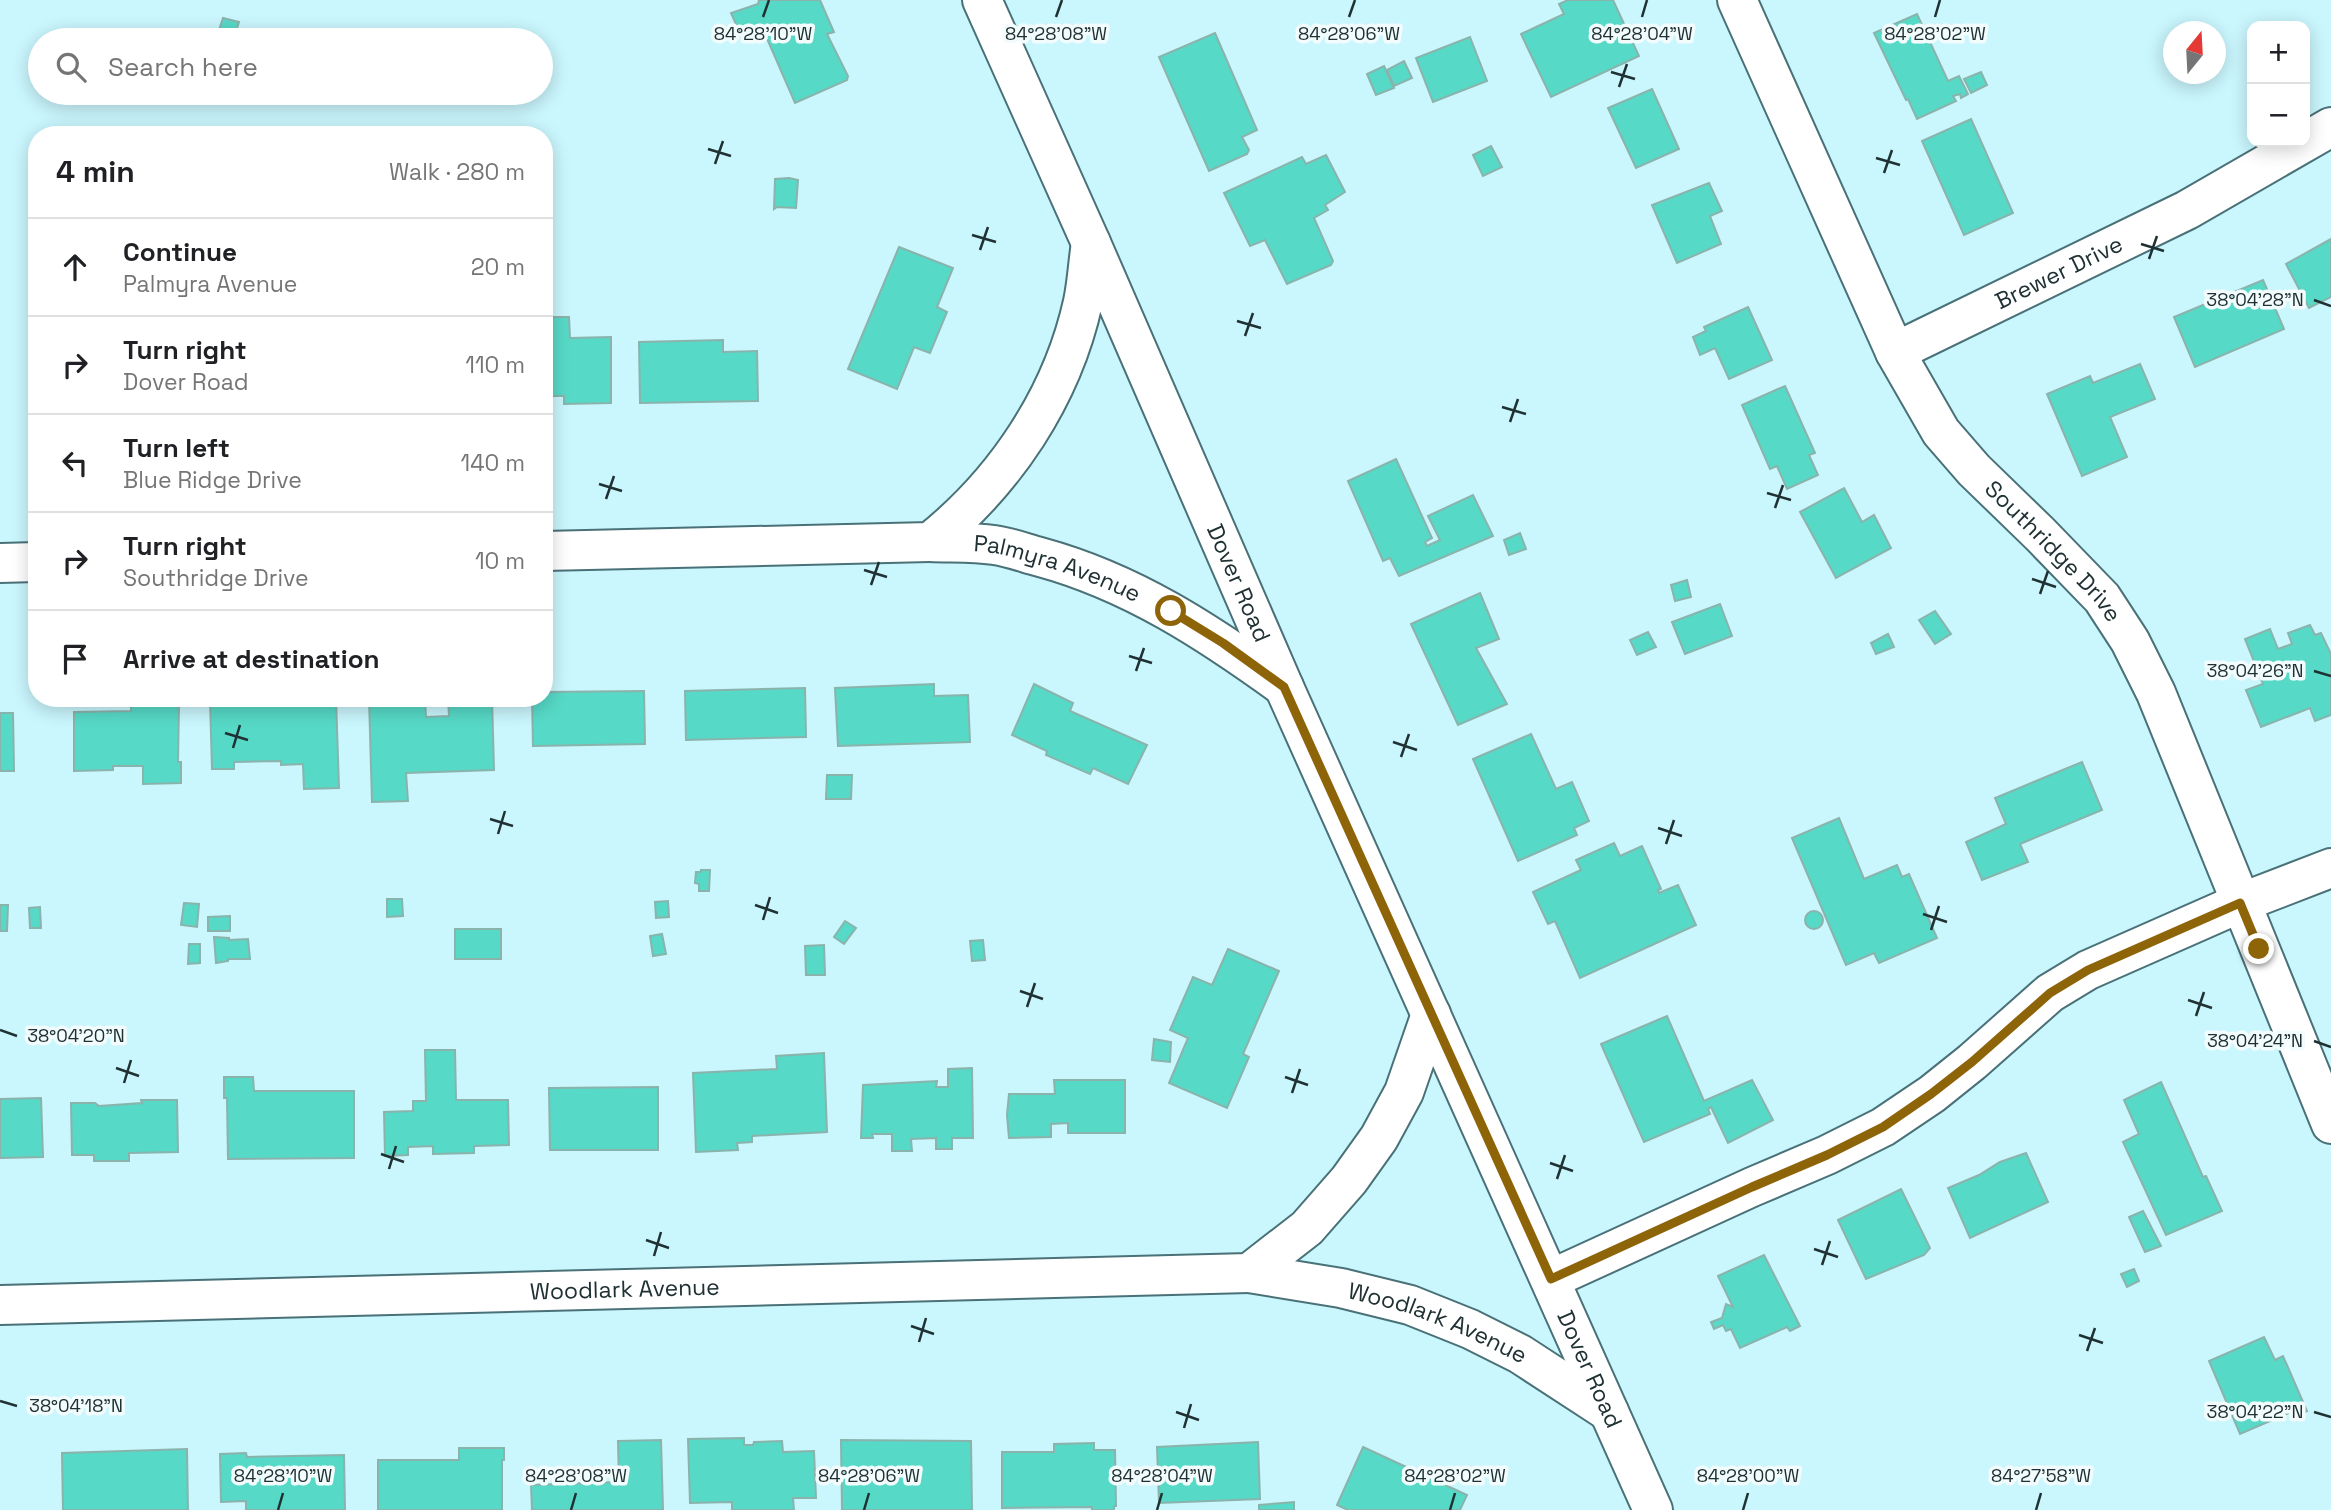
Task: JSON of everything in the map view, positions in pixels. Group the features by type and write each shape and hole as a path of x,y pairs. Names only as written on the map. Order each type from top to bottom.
{"street":[{"name":"Dover Road","path":"982,0 1284,687 1653,1510"},
{"name":"Southridge Drive","path":"1737,0 1895,352 1941,432 1974,470 2102,598 2130,641 2156,693 2331,1124"},
{"name":"Brewer Drive","path":"1895,352 2187,210 2331,127"},
{"name":"Palmyra Avenue","path":"930,542 960,517 993,483 1031,430 1054,387 1071,343 1083,302 1091,243"},
{"name":"Palmyra Avenue","path":"553,551 930,542 996,545 1063,564 1117,584 1223,643 1284,687"},
{"path":"0,563 28,562"},
{"path":"1551,1279 1827,1155 1883,1127 1972,1062 2059,988 2088,970 2240,903 2331,868"},
{"path":"1249,1273 1307,1228 1349,1180 1379,1138 1404,1092 1431,1014"},
{"name":"Woodlark Avenue","path":"0,1305 1249,1273 1341,1287 1410,1305 1520,1353 1609,1412"}],"building":[{"path":"759,0 820,0 834,32 827,34 848,76 847,80 795,103 765,34 744,42 731,13 758,4"},
{"path":"1568,0 1613,0 1639,56 1551,97 1521,34 1564,14 1559,4"},
{"path":"1917,14 1948,81 1959,76 1968,94 1961,98 1960,94 1953,96 1956,101 1917,119 1874,33"},
{"path":"223,18 239,22 237,28 220,28"},
{"path":"1215,33 1257,130 1242,137 1249,150 1247,154 1209,171 1159,57"},
{"path":"1470,37 1487,81 1433,102 1416,58"},
{"path":"1404,61 1412,78 1394,86 1387,70"},
{"path":"1384,66 1394,88 1376,95 1367,74"},
{"path":"1981,72 1987,85 1971,93 1964,79"},
{"path":"1652,89 1679,149 1636,168 1608,108"},
{"path":"1971,119 2013,213 1964,235 1922,141"},
{"path":"1491,146 1502,167 1483,176 1473,155"},
{"path":"1326,155 1345,192 1325,205 1328,210 1314,218 1333,261 1331,265 1287,284 1265,240 1250,246 1224,193 1302,157 1306,164"},
{"path":"775,179 798,180 796,208 774,209"},
{"path":"1709,183 1722,211 1710,216 1721,244 1677,263 1652,205"},
{"path":"2331,239 2331,297 2309,308 2286,264"},
{"path":"899,247 953,268 937,307 947,312 930,353 914,347 897,389 848,369"},
{"path":"2263,280 2284,329 2195,367 2174,317"},
{"path":"1748,307 1772,360 1729,379 1715,348 1700,355 1693,337 1706,331 1704,327"},
{"path":"553,317 569,317 570,338 611,337 611,403 564,404 564,396 553,396"},
{"path":"723,340 723,352 757,351 758,401 640,403 639,342"},
{"path":"2140,364 2155,399 2110,417 2127,457 2082,476 2047,394 2090,376 2093,383"},
{"path":"1785,386 1815,453 1809,455 1818,475 1787,489 1777,466 1770,469 1742,405"},
{"path":"1396,459 1432,538 1425,542 1427,546 1440,540 1428,516 1473,495 1493,536 1399,576 1390,558 1383,561 1348,481"},
{"path":"1844,488 1862,522 1874,515 1891,548 1836,578 1800,512"},
{"path":"1520,533 1526,549 1509,555 1504,540"},
{"path":"1687,580 1691,597 1675,601 1671,585"},
{"path":"1480,593 1499,639 1476,648 1507,704 1458,725 1411,624"},
{"path":"1720,604 1732,636 1685,654 1672,622"},
{"path":"1935,611 1951,634 1935,644 1919,620"},
{"path":"2310,625 2315,635 2321,633 2331,654 2331,715 2315,721 2310,708 2261,727 2246,690 2263,684 2245,639 2270,629 2278,649 2292,644 2288,633"},
{"path":"1648,632 1656,647 1637,655 1630,640"},
{"path":"1888,634 1894,647 1876,654 1871,643"},
{"path":"934,684 934,696 968,695 970,742 838,746 835,688"},
{"path":"1034,684 1073,703 1070,711 1147,745 1128,784 1093,768 1090,774 1046,755 1047,751 1012,735"},
{"path":"805,688 806,737 686,740 685,691"},
{"path":"644,691 645,744 533,746 532,707 553,707 553,692"},
{"path":"131,707 179,707 178,762 181,762 181,783 143,784 143,766 113,766 113,770 74,771 74,712 131,711"},
{"path":"210,707 336,707 339,788 304,789 303,764 281,765 281,761 234,762 234,769 212,769"},
{"path":"369,707 425,707 426,717 449,716 448,707 492,707 494,770 406,773 408,801 372,802"},
{"path":"0,713 13,713 14,771 0,771"},
{"path":"1531,734 1556,789 1572,782 1589,821 1574,828 1577,835 1518,861 1473,759"},
{"path":"2082,762 2102,810 2020,844 2028,862 1982,880 1966,842 2006,824 1995,798"},
{"path":"827,775 852,775 851,799 826,799"},
{"path":"1839,818 1864,879 1897,865 1902,877 1909,874 1937,938 1879,963 1874,953 1846,965 1792,838"},
{"path":"1614,843 1620,856 1642,846 1661,889 1658,890 1659,893 1678,885 1696,925 1580,978 1555,921 1548,924 1533,892 1581,870 1576,860"},
{"path":"710,870 709,891 699,891 699,884 695,883 696,872"},
{"path":"387,899 402,899 403,916 387,917"},
{"path":"668,901 669,917 656,918 655,902"},
{"path":"184,903 199,904 197,927 181,925"},
{"path":"0,905 8,905 7,931 0,931"},
{"path":"40,907 41,928 30,928 29,908"},
{"path":"1810,911 1818,911 1823,920 1821,927 1810,929 1805,924 1805,916"},
{"path":"230,916 230,931 208,931 208,917"},
{"path":"845,921 856,928 844,944 834,937"},
{"path":"455,929 501,929 501,959 455,959"},
{"path":"662,934 666,954 653,956 650,936"},
{"path":"214,937 229,940 248,939 250,959 228,959 216,963"},
{"path":"983,940 985,960 972,961 970,941"},
{"path":"189,944 200,944 200,963 188,964"},
{"path":"824,945 825,975 806,975 805,946"},
{"path":"1228,949 1279,971 1243,1054 1249,1057 1227,1108 1169,1083 1188,1038 1170,1030 1193,977 1212,985"},
{"path":"1667,1016 1704,1101 1752,1080 1773,1120 1728,1143 1711,1107 1708,1109 1710,1114 1644,1142 1601,1044"},
{"path":"1154,1039 1171,1042 1170,1062 1152,1060"},
{"path":"425,1050 455,1050 456,1100 508,1100 509,1145 474,1146 474,1153 433,1154 433,1146 408,1147 408,1155 385,1156 384,1112 413,1111 413,1101 426,1101"},
{"path":"824,1053 827,1132 752,1136 752,1142 737,1143 738,1150 696,1152 693,1073 777,1069 776,1056"},
{"path":"972,1068 973,1138 952,1138 952,1149 936,1149 936,1138 911,1139 912,1151 892,1151 892,1134 872,1134 873,1138 861,1138 863,1085 937,1081 936,1087 948,1087 948,1069"},
{"path":"224,1077 253,1077 254,1091 354,1091 354,1158 228,1159"},
{"path":"1054,1080 1125,1080 1125,1133 1068,1133 1068,1123 1051,1124 1051,1137 1009,1138 1009,1094 1055,1094"},
{"path":"2161,1082 2203,1177 2206,1176 2222,1211 2166,1235 2123,1142 2139,1134 2124,1100"},
{"path":"658,1087 658,1150 550,1150 549,1088"},
{"path":"41,1098 43,1157 0,1158 0,1099"},
{"path":"141,1100 177,1100 178,1152 129,1153 129,1161 94,1161 94,1155 72,1155 71,1103 95,1103 99,1106 142,1103"},
{"path":"2026,1153 2048,1202 1970,1238 1948,1188 1979,1175 2000,1162"},
{"path":"1901,1189 1930,1248 1924,1255 1866,1279 1838,1220"},
{"path":"2143,1211 2161,1246 2145,1252 2129,1217"},
{"path":"1764,1255 1800,1326 1790,1331 1787,1327 1740,1348 1731,1329 1726,1331 1723,1325 1714,1329 1711,1322 1722,1318 1726,1304 1733,1307 1718,1276"},
{"path":"2134,1269 2139,1281 2127,1287 2121,1274"},
{"path":"2264,1337 2275,1360 2283,1356 2307,1411 2293,1418 2291,1412 2240,1434 2209,1361"},
{"path":"744,1438 744,1445 782,1441 783,1452 814,1451 816,1498 793,1498 794,1510 732,1510 732,1502 690,1503 688,1439"},
{"path":"661,1440 663,1510 532,1510 531,1485 619,1482 618,1441"},
{"path":"841,1440 971,1441 972,1510 842,1510"},
{"path":"1258,1442 1260,1499 1159,1503 1157,1447"},
{"path":"1094,1443 1094,1450 1115,1450 1114,1510 1092,1510 1092,1507 1002,1508 1002,1452 1054,1452 1054,1444"},
{"path":"1363,1447 1467,1495 1460,1510 1348,1510 1337,1505"},
{"path":"459,1448 504,1448 502,1510 378,1510 378,1460 459,1460"},
{"path":"187,1449 188,1510 63,1510 62,1453"},
{"path":"246,1453 247,1457 344,1455 345,1510 246,1510 246,1501 221,1502 220,1454"},
{"path":"1294,1502 1294,1510 1259,1510 1259,1505"}],"route":[{"path":"1171,611 1223,643 1284,687 1551,1279 1827,1155 1883,1127 1972,1062 2050,993 2088,970 2240,903 2259,949"}]}
